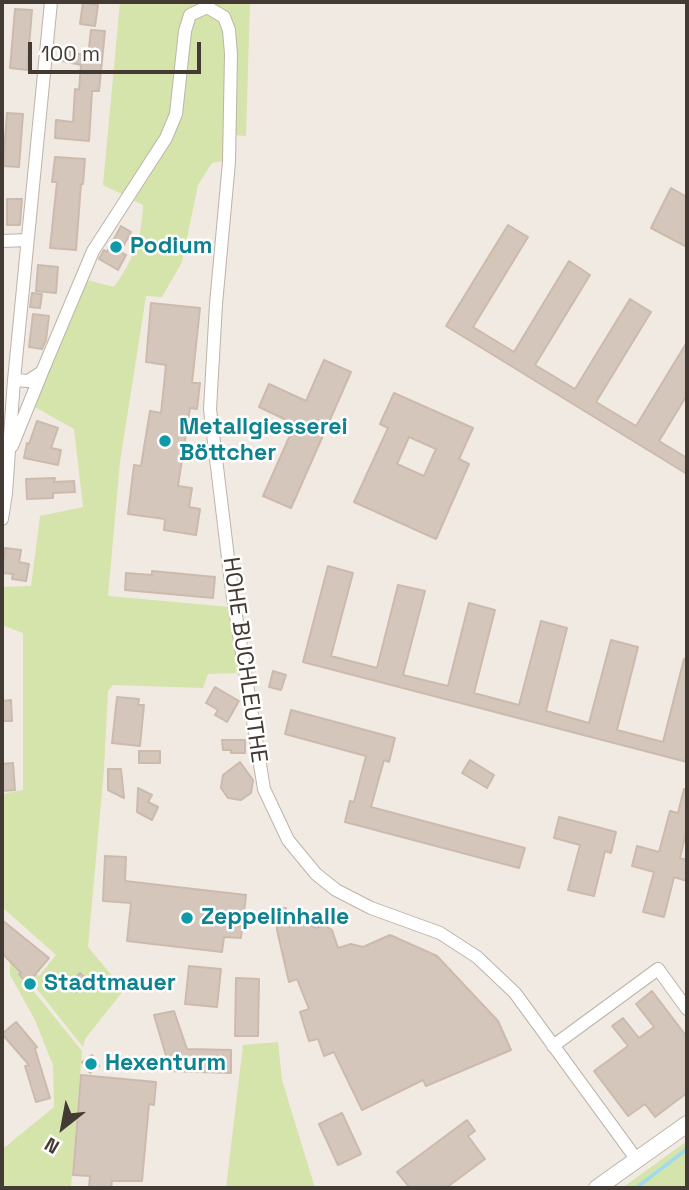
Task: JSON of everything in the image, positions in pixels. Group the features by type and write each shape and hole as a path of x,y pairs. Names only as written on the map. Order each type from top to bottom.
{"street":[{"path":"2,519 51,2"},
{"path":"8,456 93,251 166,138 176,114 185,31 190,15 207,4"},
{"name":"HOHE BUCHLEUTHE","path":"207,4 224,17 229,30 231,54 229,162 210,409 232,591 264,789 288,840 316,874 336,890 371,908 440,933 477,957 516,993 637,1160"},
{"path":"2,241 27,240"},
{"path":"14,380 28,381 42,372"},
{"path":"553,1046 658,970 687,1009"},
{"path":"597,1188 687,1124"}],"green space":[{"path":"120,2 204,2 187,12 175,94 164,135 126,196 103,185"},
{"path":"212,2 250,2 246,136 233,135 235,54"},
{"path":"206,12 221,19 226,31 223,161 212,163 198,185 182,262 162,297 146,296 120,462 108,596 230,607 241,673 208,674 203,688 113,685 108,691 88,947 124,990 85,1039 83,1047 13,959 39,976 56,955 2,907 2,794 23,790 23,633 2,625 2,587 31,586 40,516 83,507 74,429 33,406 87,280 114,287 131,258 141,228 143,205 131,199 168,139 188,29 194,18"},
{"path":"10,962 82,1051 71,1188 2,1188 2,1147 54,1107 53,1065 35,1020 10,975"},
{"path":"278,1042 282,1080 315,1188 226,1188 243,1045"},
{"path":"687,1141 687,1188 622,1188"}],"building":[{"path":"83,2 98,5 95,26 80,24"},
{"path":"15,9 32,10 27,70 10,68"},
{"path":"91,30 105,31 99,91 92,91 89,141 55,138 56,120 73,122 75,89 79,90 81,65 62,61 65,51 88,56"},
{"path":"7,113 23,114 19,167 3,166"},
{"path":"55,157 85,159 76,250 50,248 57,182 52,182"},
{"path":"671,188 687,197 687,247 651,228"},
{"path":"7,199 22,199 20,225 7,225"},
{"path":"508,225 528,237 473,327 514,352 569,261 590,275 535,365 575,389 630,299 651,312 596,402 636,426 687,342 687,395 659,441 687,458 687,474 446,326"},
{"path":"121,226 131,232 120,252 126,255 118,270 99,259 104,250 107,252"},
{"path":"38,265 58,267 56,293 36,291"},
{"path":"32,293 42,294 40,308 30,307"},
{"path":"151,303 200,308 192,383 200,383 197,409 190,408 178,486 192,488 189,507 200,509 196,535 164,530 165,519 128,514 134,465 141,466 150,411 161,413 166,365 146,362"},
{"path":"33,314 49,316 42,349 29,347"},
{"path":"324,360 351,372 291,508 263,496 295,424 259,407 269,384 306,401"},
{"path":"394,393 473,428 459,459 469,464 436,539 354,502 388,428 380,424","holes":["409,437 436,449 424,476 397,464"]},
{"path":"37,421 58,428 51,448 61,450 58,465 24,458 27,443 29,444"},
{"path":"55,478 54,482 74,481 75,492 53,493 53,498 27,499 26,479"},
{"path":"5,548 21,550 19,562 29,564 26,581 12,579 13,574 2,573"},
{"path":"328,566 353,573 331,656 377,668 398,585 425,591 403,675 448,686 469,603 495,610 474,693 519,705 541,621 567,628 546,711 589,723 611,640 638,647 617,730 663,742 684,659 687,660 687,762 303,662"},
{"path":"152,571 215,577 213,598 125,590 126,573 152,575"},
{"path":"273,671 286,675 281,690 269,687"},
{"path":"215,687 239,701 227,722 215,715 218,710 206,703"},
{"path":"117,697 139,699 138,705 144,705 140,746 112,743"},
{"path":"11,700 12,721 2,721 2,701"},
{"path":"291,710 395,738 389,762 384,760 371,807 525,848 519,868 345,822 350,801 354,802 366,756 285,734"},
{"path":"222,740 245,740 245,753 223,750"},
{"path":"139,751 160,751 160,763 139,763"},
{"path":"470,760 494,775 487,788 462,773"},
{"path":"240,762 253,780 251,793 241,800 228,798 221,788 223,775"},
{"path":"13,763 15,790 2,791 2,764"},
{"path":"108,769 121,769 124,798 108,790"},
{"path":"138,788 152,795 148,802 158,807 152,820 137,812"},
{"path":"684,789 687,789 687,828 680,858 687,860 687,881 674,877 664,917 643,912 654,872 632,866 637,846 659,852 670,811 678,813"},
{"path":"559,817 616,832 611,853 605,851 594,896 568,890 580,845 554,838"},
{"name":"Zeppelinhalle","path":"105,856 126,857 125,881 246,895 241,938 224,937 222,952 127,941 131,903 103,901"},
{"path":"286,908 287,919 301,917 302,922 316,928 324,925 332,930 338,948 351,944 363,947 390,935 437,956 498,1021 511,1050 426,1086 423,1080 362,1110 334,1052 324,1056 318,1039 309,1041 300,1012 309,1009 297,979 289,982 277,930 277,909"},
{"path":"2,920 49,958 27,984 19,974 21,973 2,953"},
{"path":"189,966 221,969 217,1007 185,1004"},
{"path":"80,973 88,981 76,992 68,985"},
{"path":"236,978 259,979 258,1036 235,1036"},
{"path":"652,991 687,1037 687,1093 655,1117 645,1104 628,1116 594,1071 628,1046 612,1026 623,1018 639,1038 654,1027 636,1004"},
{"path":"174,1011 187,1049 231,1050 231,1073 167,1071 167,1059 154,1015"},
{"path":"16,1022 37,1047 35,1049 50,1098 36,1102 25,1066 29,1065 2,1034"},
{"name":"Hexenturm","path":"92,1055 99,1066 90,1073 82,1062"},
{"path":"81,1075 156,1082 154,1105 149,1104 142,1181 112,1181 111,1188 89,1188 90,1176 73,1175"},
{"path":"342,1113 361,1154 338,1165 319,1124"},
{"path":"467,1120 475,1131 468,1136 485,1159 446,1188 410,1188 397,1172"}],"waterway":[{"path":"636,1188 687,1149"}],"place":[{"name":"Podium","path":"116,247"},
{"name":"Metallgiesserei Böttcher","path":"165,441"},
{"name":"Zeppelinhalle","path":"187,918"},
{"name":"Stadtmauer","path":"30,984"},
{"name":"Hexenturm","path":"91,1064"}]}
